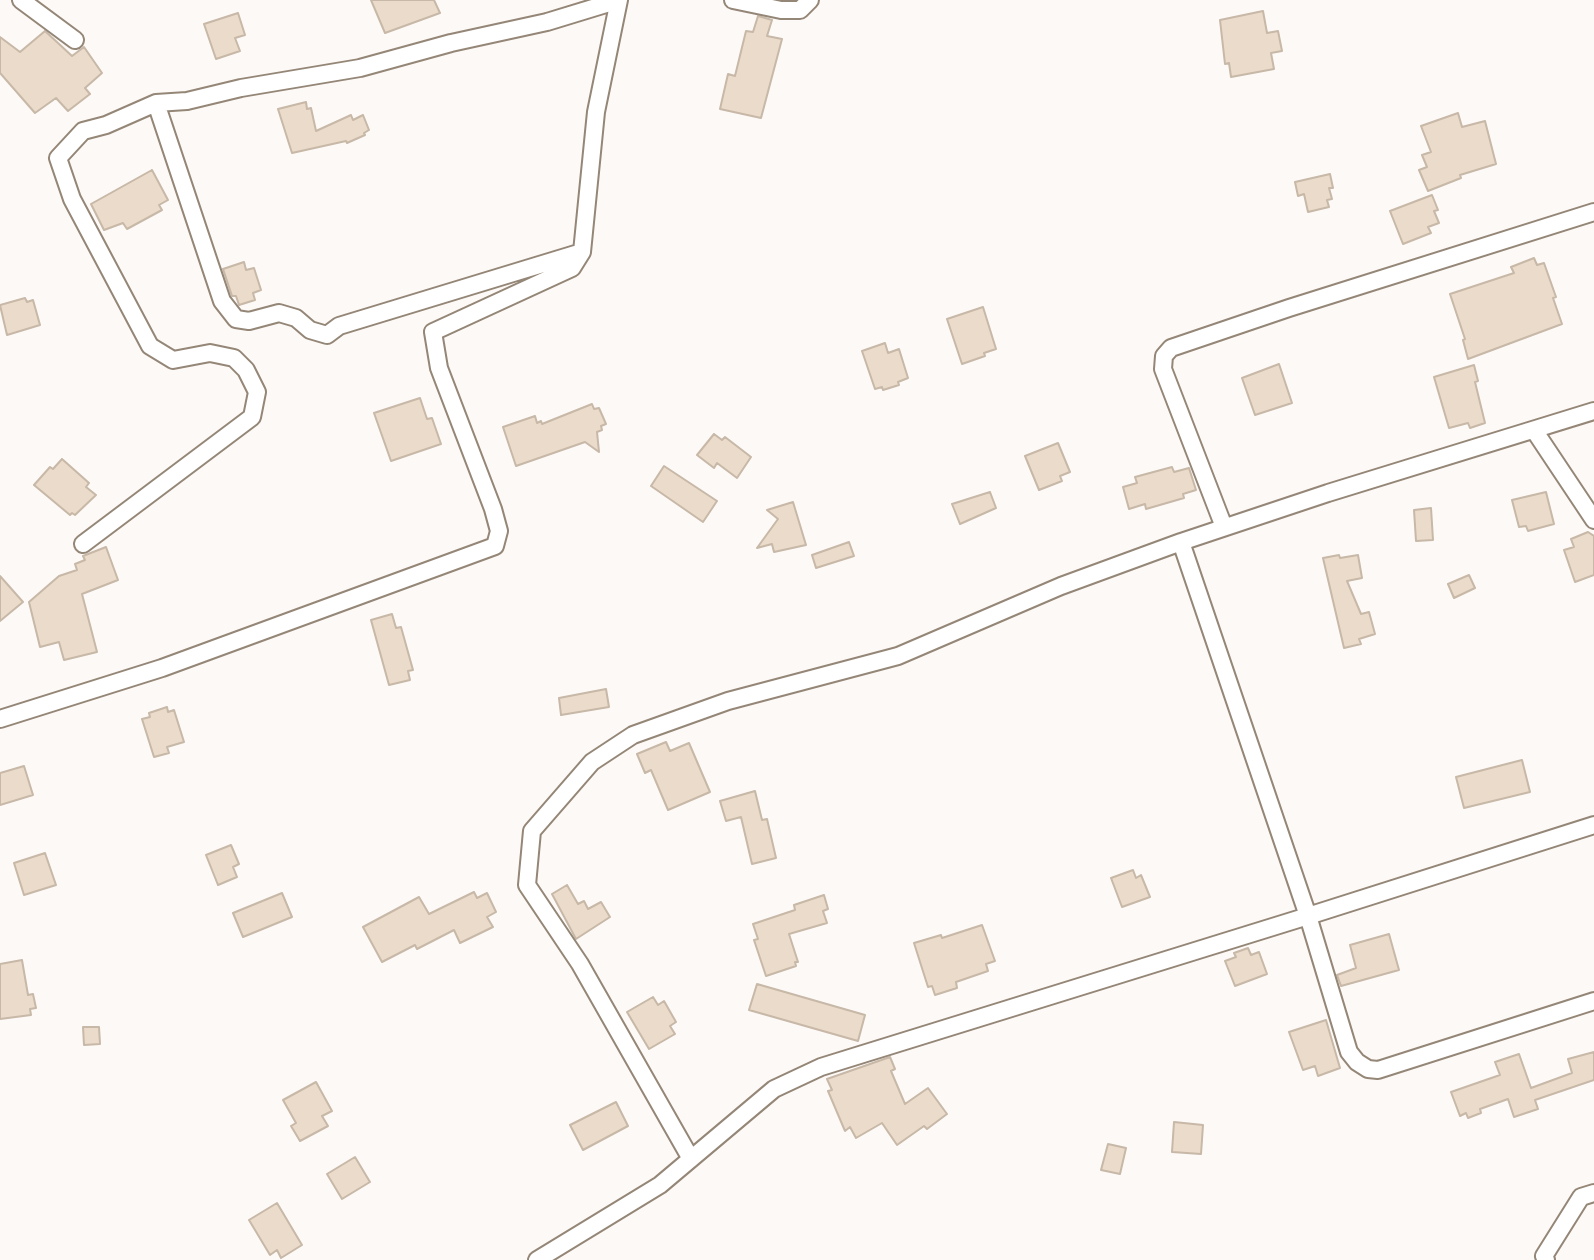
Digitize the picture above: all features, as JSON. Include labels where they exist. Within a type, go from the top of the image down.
[{"type":"street","points":[[21,0],[75,40]]},
{"type":"street","points":[[0,719],[162,668],[495,546],[499,531],[493,509],[439,368],[433,332],[572,268],[582,252],[596,112],[619,0],[547,22],[451,43],[360,68],[241,88],[187,101],[156,103],[106,125],[83,131],[58,158],[72,199],[150,346],[173,360],[210,353],[234,358],[246,370],[257,392],[252,417],[83,544]]},
{"type":"street","points":[[733,0],[791,10],[800,10],[810,0]]},
{"type":"street","points":[[156,103],[222,301],[236,319],[249,321],[279,313],[296,318],[310,330],[327,335],[339,326],[582,252]]},
{"type":"street","points":[[1224,527],[1163,369],[1164,356],[1171,348],[1594,212]]},
{"type":"street","points":[[691,1159],[580,964],[527,885],[532,831],[592,762],[633,735],[728,701],[898,656],[1061,586],[1181,542],[1594,411]]},
{"type":"street","points":[[1534,430],[1594,520]]},
{"type":"street","points":[[1181,542],[1308,916],[1349,1052],[1357,1062],[1368,1069],[1378,1070],[1594,1001]]},
{"type":"street","points":[[537,1260],[660,1185],[774,1089],[821,1067],[1594,825]]},
{"type":"street","points":[[1546,1260],[1544,1256],[1581,1197],[1594,1193]]},
{"type":"building","points":[[371,0],[434,0],[440,13],[385,33]]},
{"type":"building","points":[[1263,11],[1267,33],[1278,31],[1282,51],[1271,53],[1274,69],[1231,77],[1229,63],[1225,64],[1220,20]]},
{"type":"building","points":[[238,13],[245,35],[235,38],[240,51],[216,59],[204,24]]},
{"type":"building","points":[[758,16],[772,20],[767,36],[782,39],[761,118],[720,109],[728,74],[735,76],[746,31],[753,32]]},
{"type":"building","points":[[45,31],[72,56],[84,47],[102,73],[85,88],[90,94],[68,111],[56,98],[35,113],[0,73],[0,37],[20,52]]},
{"type":"building","points":[[306,102],[307,109],[311,108],[316,131],[351,115],[353,120],[363,115],[369,130],[347,143],[292,153],[278,109]]},
{"type":"building","points":[[1458,113],[1462,127],[1485,121],[1496,164],[1460,175],[1461,178],[1428,191],[1419,170],[1427,167],[1422,155],[1431,152],[1421,126]]},
{"type":"building","points":[[152,170],[168,200],[159,205],[162,210],[127,229],[123,223],[104,230],[91,204]]},
{"type":"building","points":[[1330,174],[1333,188],[1329,188],[1332,199],[1327,200],[1329,207],[1308,212],[1304,194],[1298,196],[1295,182]]},
{"type":"building","points":[[1432,195],[1439,223],[1428,227],[1431,233],[1403,244],[1390,211]]},
{"type":"building","points":[[1534,258],[1537,265],[1544,263],[1562,324],[1468,359],[1465,339],[1450,294],[1514,273],[1511,267]]},
{"type":"building","points":[[244,262],[246,270],[254,268],[261,290],[253,293],[255,300],[239,305],[236,296],[232,296],[223,269]]},
{"type":"building","points":[[25,298],[27,302],[33,300],[40,325],[7,335],[0,305]]},
{"type":"building","points":[[983,307],[996,349],[962,364],[947,319]]},
{"type":"building","points":[[885,343],[888,353],[899,349],[908,378],[898,382],[899,385],[875,389],[862,351]]},
{"type":"building","points":[[1279,364],[1292,403],[1255,415],[1242,378]]},
{"type":"building","points":[[1474,365],[1485,423],[1470,428],[1468,423],[1449,428],[1434,377]]},
{"type":"building","points":[[420,398],[427,419],[432,418],[441,444],[391,461],[374,413]]},
{"type":"building","points":[[592,404],[594,409],[599,408],[606,424],[597,432],[599,452],[585,442],[516,466],[503,427],[535,416],[537,423],[541,421],[542,424]]},
{"type":"building","points":[[714,434],[722,440],[725,437],[751,457],[737,478],[717,463],[714,468],[697,455]]},
{"type":"building","points":[[1058,443],[1070,472],[1060,476],[1062,481],[1039,490],[1025,456]]},
{"type":"building","points":[[62,459],[89,483],[86,487],[96,495],[75,515],[70,515],[34,485]]},
{"type":"building","points":[[664,466],[717,501],[703,522],[651,486]]},
{"type":"building","points":[[1172,467],[1174,472],[1189,468],[1196,490],[1183,494],[1184,498],[1146,509],[1145,504],[1129,509],[1123,487],[1137,483],[1135,477]]},
{"type":"building","points":[[990,492],[996,508],[960,524],[952,504]]},
{"type":"building","points":[[1546,492],[1554,524],[1528,531],[1526,526],[1519,527],[1512,500]]},
{"type":"building","points":[[793,502],[806,545],[774,552],[772,544],[757,548],[778,519],[767,510]]},
{"type":"building","points":[[1431,508],[1433,540],[1416,541],[1414,510]]},
{"type":"building","points":[[1588,532],[1594,536],[1594,575],[1575,582],[1564,550],[1574,547],[1571,539]]},
{"type":"building","points":[[849,542],[854,556],[816,568],[812,555]]},
{"type":"building","points":[[106,547],[118,580],[82,594],[97,652],[64,660],[59,642],[40,647],[29,602],[59,576],[77,570],[75,564],[85,560],[83,556]]},
{"type":"building","points":[[1339,555],[1340,558],[1358,555],[1362,578],[1347,581],[1361,614],[1369,612],[1375,634],[1359,639],[1361,644],[1344,648],[1323,558]]},
{"type":"building","points":[[1469,575],[1475,588],[1454,598],[1448,584]]},
{"type":"building","points":[[0,576],[23,602],[0,621]]},
{"type":"building","points":[[392,614],[396,628],[401,627],[413,670],[408,671],[410,680],[389,685],[371,620]]},
{"type":"building","points":[[606,689],[609,707],[561,715],[559,698]]},
{"type":"building","points":[[167,707],[168,712],[174,710],[184,742],[167,747],[169,753],[154,757],[142,719]]},
{"type":"building","points":[[666,742],[670,751],[689,743],[710,792],[668,810],[651,770],[645,773],[637,754]]},
{"type":"building","points":[[1522,760],[1530,792],[1464,808],[1456,777]]},
{"type":"building","points":[[24,766],[33,795],[0,805],[0,773]]},
{"type":"building","points":[[755,791],[762,820],[767,819],[776,858],[752,864],[741,817],[726,821],[720,801]]},
{"type":"building","points":[[231,845],[239,864],[233,867],[237,877],[218,885],[206,855]]},
{"type":"building","points":[[45,853],[56,885],[24,895],[14,863]]},
{"type":"building","points":[[1133,870],[1136,878],[1141,875],[1150,897],[1122,907],[1111,878]]},
{"type":"building","points":[[567,885],[578,904],[584,901],[588,909],[601,902],[610,917],[576,939],[552,894]]},
{"type":"building","points":[[474,892],[477,898],[487,893],[496,912],[487,917],[493,927],[460,943],[454,930],[382,962],[363,927],[419,897],[429,914]]},
{"type":"building","points":[[282,893],[292,917],[243,937],[233,913]]},
{"type":"building","points":[[824,895],[828,909],[823,911],[827,923],[789,934],[798,962],[795,962],[796,966],[766,976],[754,940],[758,939],[753,924],[795,910],[794,905]]},
{"type":"building","points":[[982,925],[995,961],[986,964],[988,971],[956,982],[957,988],[935,995],[932,986],[928,987],[914,943]]},
{"type":"building","points":[[1389,934],[1399,970],[1341,986],[1337,975],[1356,968],[1350,945]]},
{"type":"building","points":[[1248,948],[1251,955],[1259,952],[1267,974],[1235,986],[1225,961],[1236,957],[1234,953]]},
{"type":"building","points":[[22,960],[28,995],[33,994],[36,1008],[30,1009],[31,1015],[0,1019],[0,964]]},
{"type":"building","points":[[757,984],[865,1015],[858,1041],[749,1010]]},
{"type":"building","points":[[653,997],[658,1005],[664,1001],[676,1022],[670,1026],[675,1034],[649,1049],[627,1012]]},
{"type":"building","points":[[1326,1020],[1340,1068],[1318,1076],[1315,1066],[1303,1070],[1289,1032]]},
{"type":"building","points":[[83,1027],[99,1027],[100,1044],[84,1045]]},
{"type":"building","points":[[1594,1052],[1594,1080],[1535,1100],[1538,1109],[1514,1117],[1508,1099],[1480,1109],[1481,1113],[1468,1118],[1466,1113],[1460,1116],[1451,1092],[1500,1075],[1495,1062],[1519,1054],[1531,1088],[1572,1073],[1568,1059]]},
{"type":"building","points":[[890,1057],[895,1069],[891,1071],[905,1104],[928,1088],[947,1114],[897,1145],[882,1123],[856,1138],[850,1127],[845,1131],[828,1091],[832,1090],[827,1079]]},
{"type":"building","points":[[316,1082],[332,1111],[322,1116],[328,1126],[300,1141],[291,1126],[296,1123],[283,1100]]},
{"type":"building","points":[[616,1102],[628,1126],[583,1150],[570,1125]]},
{"type":"building","points":[[1174,1122],[1203,1125],[1201,1154],[1172,1152]]},
{"type":"building","points":[[1108,1144],[1126,1148],[1120,1174],[1101,1170]]},
{"type":"building","points":[[355,1157],[370,1182],[342,1199],[327,1174]]},
{"type":"building","points":[[277,1203],[302,1245],[281,1258],[277,1250],[270,1255],[249,1220]]}]
